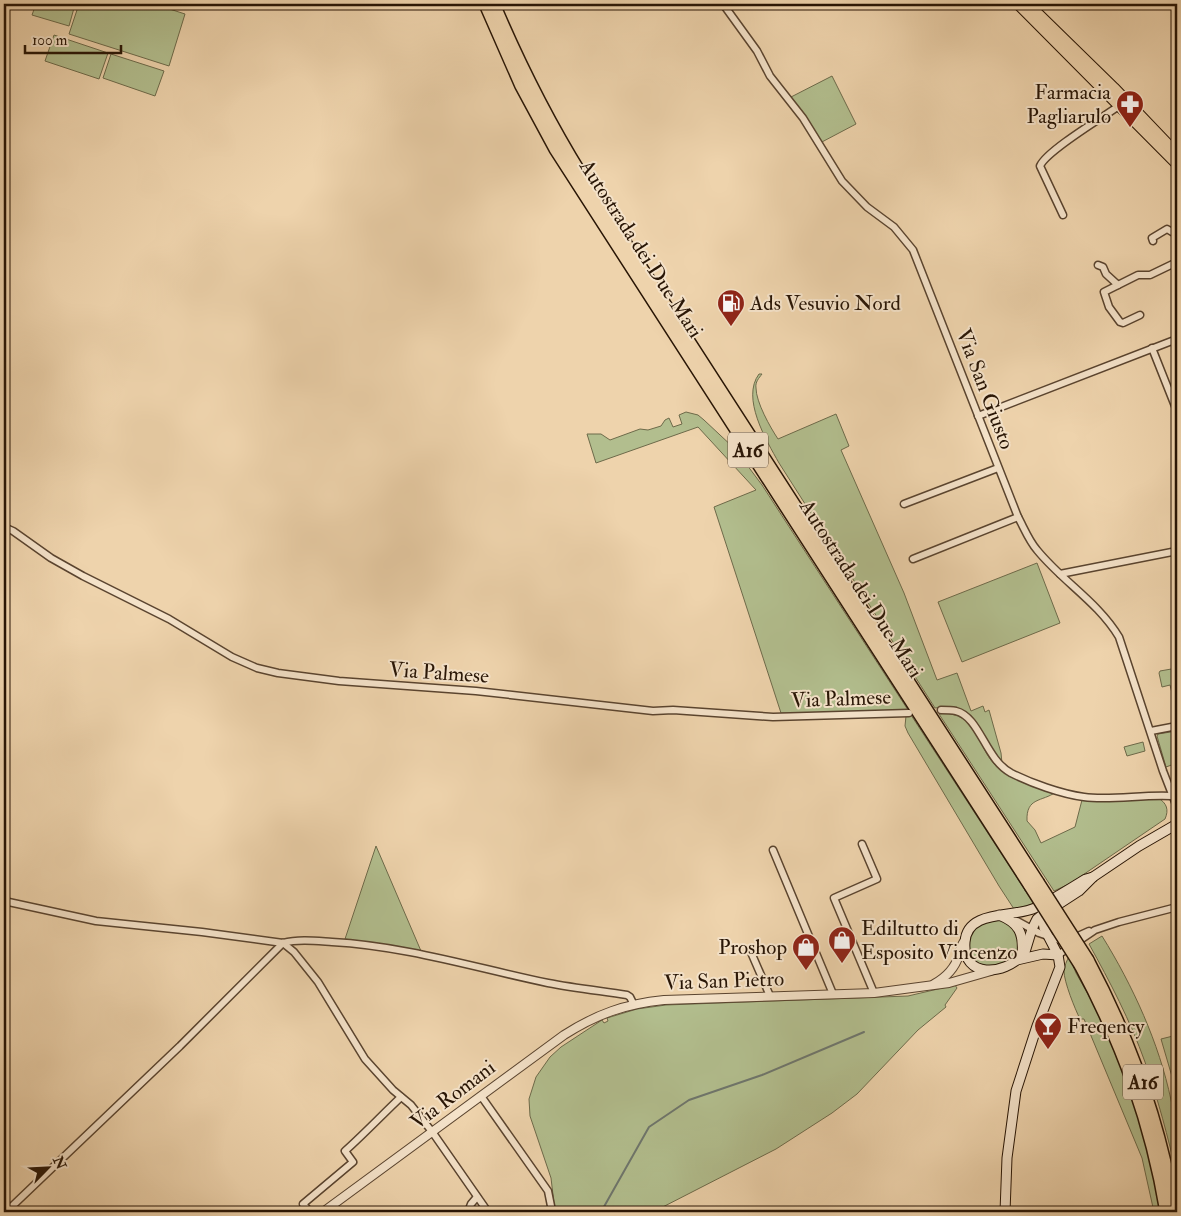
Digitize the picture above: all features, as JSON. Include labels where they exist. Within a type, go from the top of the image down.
[{"type":"highway","name":"Autostrada dei Due Mari","points":[[485,4],[521,86],[568,171],[1034,884],[1088,960],[1130,1047],[1154,1115],[1175,1212]]},
{"type":"highway","name":"Autostrada dei Due Mari","points":[[494,4],[545,114],[576,167],[1034,884],[1080,965],[1122,1050],[1145,1118],[1158,1168],[1166,1212]]},
{"type":"main road","points":[[1018,4],[1177,164]]},
{"type":"main road","points":[[1028,4],[1114,88],[1177,154]]},
{"type":"main road","points":[[1020,958],[1026,950],[1037,919],[1079,891],[1093,877],[1139,846],[1177,824]]},
{"type":"main road","points":[[1058,956],[1043,954],[1020,958],[991,971],[982,970],[970,964],[966,956],[965,940],[969,930],[982,919],[999,915],[1018,914],[1035,908],[1086,879],[1093,877]]},
{"type":"main road","points":[[999,915],[1012,920],[1020,931],[1022,938],[1020,958]]},
{"type":"main road","points":[[1005,1212],[1007,1158],[1016,1091],[1037,1026],[1060,966],[1058,956],[1042,922],[1042,915]]},
{"type":"street","name":"Via San Giusto","points":[[723,4],[757,51],[770,76],[803,118],[842,181],[868,208],[894,227],[914,250],[1018,517],[1036,549],[1097,608],[1111,623],[1119,637],[1177,807]]},
{"type":"street","points":[[1063,215],[1040,166],[1041,163],[1051,153],[1119,106]]},
{"type":"street","points":[[1153,241],[1154,235],[1167,229],[1177,235]]},
{"type":"street","points":[[1140,314],[1122,323],[1109,307],[1104,292],[1138,275],[1153,274],[1177,262]]},
{"type":"street","points":[[1098,265],[1103,267],[1105,273],[1118,285]]},
{"type":"street","points":[[978,416],[1177,339]]},
{"type":"street","points":[[1152,348],[1177,411]]},
{"type":"street","points":[[904,504],[998,468]]},
{"type":"street","points":[[913,559],[1018,517]]},
{"type":"street","name":"Via Palmese","points":[[4,526],[51,558],[169,619],[232,657],[257,668],[278,673],[339,681],[476,691],[653,711],[673,710],[773,717],[909,713]]},
{"type":"street","points":[[1060,574],[1177,551]]},
{"type":"street","points":[[941,710],[957,711],[969,718],[994,759],[1006,770],[1028,780],[1084,798],[1172,796]]},
{"type":"street","points":[[1151,731],[1177,726]]},
{"type":"street","points":[[862,844],[877,879],[834,898],[874,993]]},
{"type":"street","points":[[774,850],[833,994]]},
{"type":"street","points":[[4,901],[96,921],[283,943],[290,941],[317,941],[382,946],[548,983],[627,995],[634,1005]]},
{"type":"street","points":[[1012,920],[1066,941],[1090,930],[1177,908]]},
{"type":"street","points":[[1058,956],[1095,930]]},
{"type":"street","points":[[932,984],[945,977],[956,963],[961,944],[965,940]]},
{"type":"street","points":[[283,943],[294,952],[318,982],[365,1058],[393,1090],[411,1105],[433,1133],[488,1212]]},
{"type":"street","points":[[6,1212],[180,1046],[283,943]]},
{"type":"street","points":[[750,950],[770,996]]},
{"type":"street","name":"Via San Pietro","points":[[608,1012],[646,1002],[683,999],[874,993],[949,983],[991,971]]},
{"type":"street","name":"Via Romani","points":[[324,1212],[564,1035],[588,1020],[608,1012]]},
{"type":"street","points":[[481,1096],[548,1191],[552,1211],[550,1212]]},
{"type":"street","points":[[310,1212],[303,1204],[354,1162],[344,1151],[369,1130],[378,1118],[401,1097]]},
{"type":"street","points":[[468,1212],[471,1204],[478,1197]]},
{"type":"green space","points":[[36,4],[60,4],[74,8],[69,26],[32,15]]},
{"type":"green space","points":[[79,4],[154,4],[185,14],[169,66],[69,34]]},
{"type":"green space","points":[[54,35],[108,53],[99,79],[45,61]]},
{"type":"green space","points":[[111,54],[164,71],[155,96],[103,78]]},
{"type":"green space","points":[[832,76],[856,124],[820,143],[791,97]]},
{"type":"green space","points":[[759,374],[762,374],[756,384],[758,400],[778,439],[836,414],[849,446],[841,450],[904,593],[937,680],[957,673],[971,711],[983,706],[985,712],[989,710],[1002,763],[970,715],[962,710],[953,708],[935,708],[779,463],[762,431],[754,407],[754,384]]},
{"type":"green space","points":[[686,412],[698,415],[735,449],[762,485],[908,710],[833,714],[781,713],[714,507],[756,490],[698,427],[596,463],[587,434],[601,434],[610,440],[640,429],[648,430],[661,426],[669,418],[673,427],[682,424],[679,415]]},
{"type":"green space","points":[[1037,563],[1060,623],[962,662],[938,602]]},
{"type":"green space","points":[[1177,668],[1177,713],[1170,685],[1162,687],[1159,673],[1160,671]]},
{"type":"green space","points":[[946,713],[958,716],[973,728],[986,753],[999,769],[1019,780],[1056,792],[1036,801],[1027,813],[1027,821],[1035,830],[1041,843],[1075,827],[1082,800],[1158,798],[1166,807],[1165,819],[1071,883],[1054,891],[939,714]]},
{"type":"green space","points":[[911,715],[1034,904],[1014,909],[999,886],[908,733],[905,726],[906,716]]},
{"type":"green space","points":[[1177,731],[1177,763],[1166,767],[1157,736],[1158,734]]},
{"type":"green space","points":[[1143,742],[1145,751],[1127,756],[1124,747]]},
{"type":"green space","points":[[376,846],[421,951],[345,939]]},
{"type":"green space","points":[[996,920],[1008,923],[1016,930],[1019,939],[1018,948],[1013,957],[1004,963],[991,966],[974,964],[967,944],[969,939],[977,927],[985,922]]},
{"type":"green space","points":[[1102,936],[1144,1015],[1160,1057],[1177,1126],[1177,1176],[1150,1076],[1139,1046],[1119,1001],[1089,944]]},
{"type":"green space","points":[[1069,956],[1076,973],[1102,1019],[1125,1074],[1149,1151],[1161,1212],[1154,1212],[1142,1158],[1084,1019],[1080,1019],[1070,995],[1064,971]]},
{"type":"green space","points":[[955,985],[957,988],[945,1005],[946,1007],[918,1030],[857,1094],[832,1113],[776,1149],[653,1212],[555,1212],[551,1178],[530,1116],[529,1099],[536,1077],[550,1057],[561,1047],[602,1020],[604,1023],[608,1021],[607,1018],[637,1009],[666,1005],[908,996]]},
{"type":"green space","points":[[1177,1035],[1177,1079],[1173,1080],[1161,1039]]},
{"type":"waterway","points":[[601,1212],[649,1127],[689,1100],[762,1075],[864,1032]]},
{"type":"place","name":"Farmacia Pagliarulo","points":[[1130,128]]},
{"type":"place","name":"Ads Vesuvio Nord","points":[[731,327]]},
{"type":"place","name":"Ediltutto di Esposito Vincenzo","points":[[842,964]]},
{"type":"place","name":"Proshop","points":[[806,971]]},
{"type":"place","name":"Freqency","points":[[1048,1050]]}]
